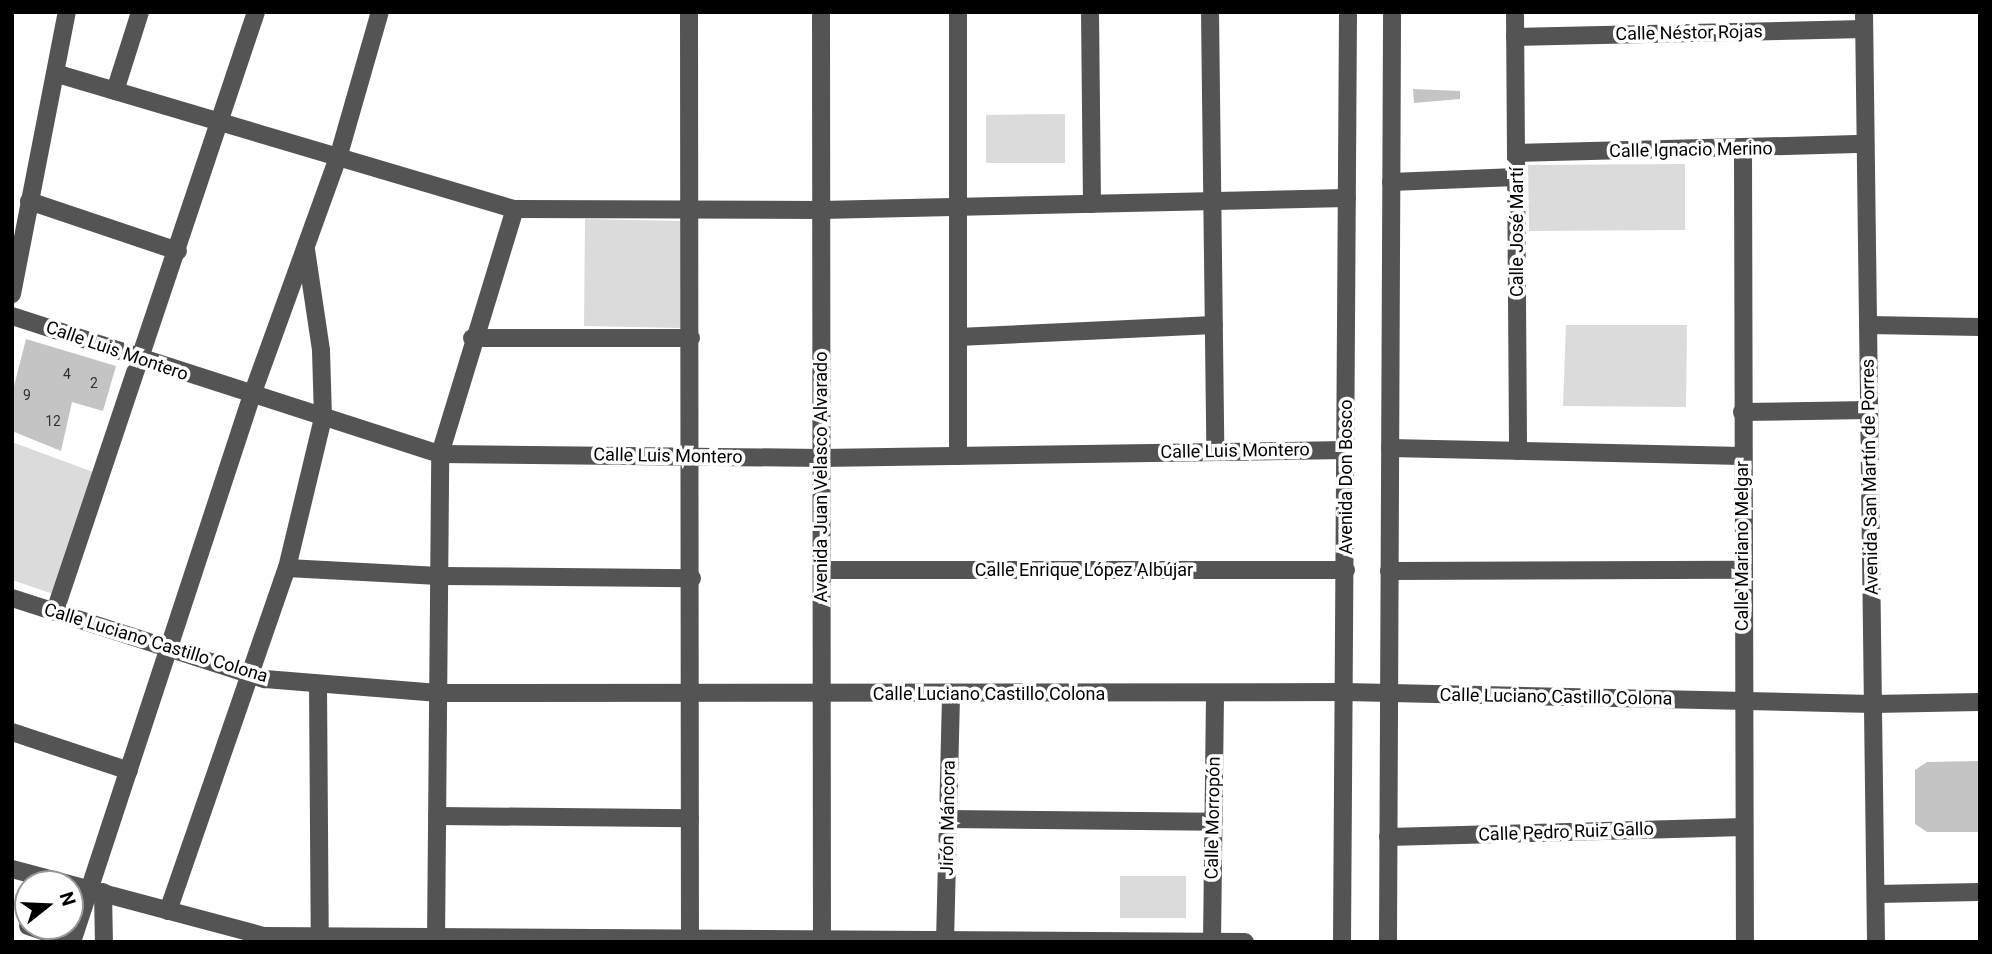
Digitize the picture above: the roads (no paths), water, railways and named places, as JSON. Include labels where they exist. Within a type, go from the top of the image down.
[{"type":"street","points":[[12,294],[29,201],[58,74],[67,12]]},
{"type":"street","points":[[115,91],[140,12]]},
{"type":"street","points":[[55,611],[256,12]]},
{"type":"street","points":[[72,941],[97,890],[129,771],[252,395],[338,158],[380,12]]},
{"type":"street","points":[[689,12],[693,209],[690,938]]},
{"type":"street","name":"Avenida Juan Velasco Alvarado","points":[[821,12],[822,940]]},
{"type":"street","points":[[958,12],[958,456]]},
{"type":"street","points":[[1090,12],[1092,204]]},
{"type":"street","points":[[1210,12],[1215,452]]},
{"type":"street","name":"Avenida Don Bosco","points":[[1342,942],[1348,12]]},
{"type":"street","points":[[1388,942],[1391,12]]},
{"type":"street","name":"Calle José Martí","points":[[1515,12],[1518,451]]},
{"type":"street","name":"Calle Néstor Rojas","points":[[1515,37],[1864,21]]},
{"type":"street","name":"Avenida San Martín de Porres","points":[[1864,21],[1877,942]]},
{"type":"street","points":[[58,74],[515,209],[821,210],[1347,198]]},
{"type":"street","name":"Calle Ignacio Merino","points":[[1516,153],[1743,150],[1866,144]]},
{"type":"street","name":"Calle Mariano Melgar","points":[[1743,150],[1741,570],[1745,942]]},
{"type":"street","points":[[1391,182],[1516,177]]},
{"type":"street","points":[[29,201],[178,251]]},
{"type":"street","points":[[436,939],[440,454],[472,338],[515,209]]},
{"type":"street","points":[[168,911],[253,675],[287,568],[323,418],[321,350],[306,247]]},
{"type":"street","name":"Calle Luis Montero","points":[[12,316],[139,360],[440,454],[821,458],[1346,450]]},
{"type":"street","points":[[958,337],[1214,324]]},
{"type":"street","points":[[1868,325],[1980,327]]},
{"type":"street","points":[[472,338],[691,338]]},
{"type":"street","points":[[1742,412],[1869,410]]},
{"type":"street","points":[[1390,448],[1742,456]]},
{"type":"street","points":[[287,568],[439,576],[692,578]]},
{"type":"street","name":"Calle Enrique López Albújar","points":[[821,570],[1346,570]]},
{"type":"street","points":[[1389,571],[1741,570]]},
{"type":"street","name":"Calle Luciano Castillo Colona","points":[[12,598],[253,675],[318,685],[438,693],[1345,692],[1873,705],[1980,702]]},
{"type":"street","points":[[318,685],[320,939]]},
{"type":"street","name":"Jirón Máncora","points":[[945,940],[951,694]]},
{"type":"street","name":"Calle Morropón","points":[[1212,941],[1215,694]]},
{"type":"street","points":[[12,732],[129,771]]},
{"type":"street","points":[[437,816],[691,818]]},
{"type":"street","points":[[948,819],[1213,822]]},
{"type":"street","name":"Calle Pedro Ruiz Gallo","points":[[1388,837],[1744,827]]},
{"type":"street","points":[[12,869],[264,936],[320,939],[690,938],[1245,942]]},
{"type":"street","points":[[97,890],[104,942]]},
{"type":"street","points":[[1876,894],[1980,892]]}]
